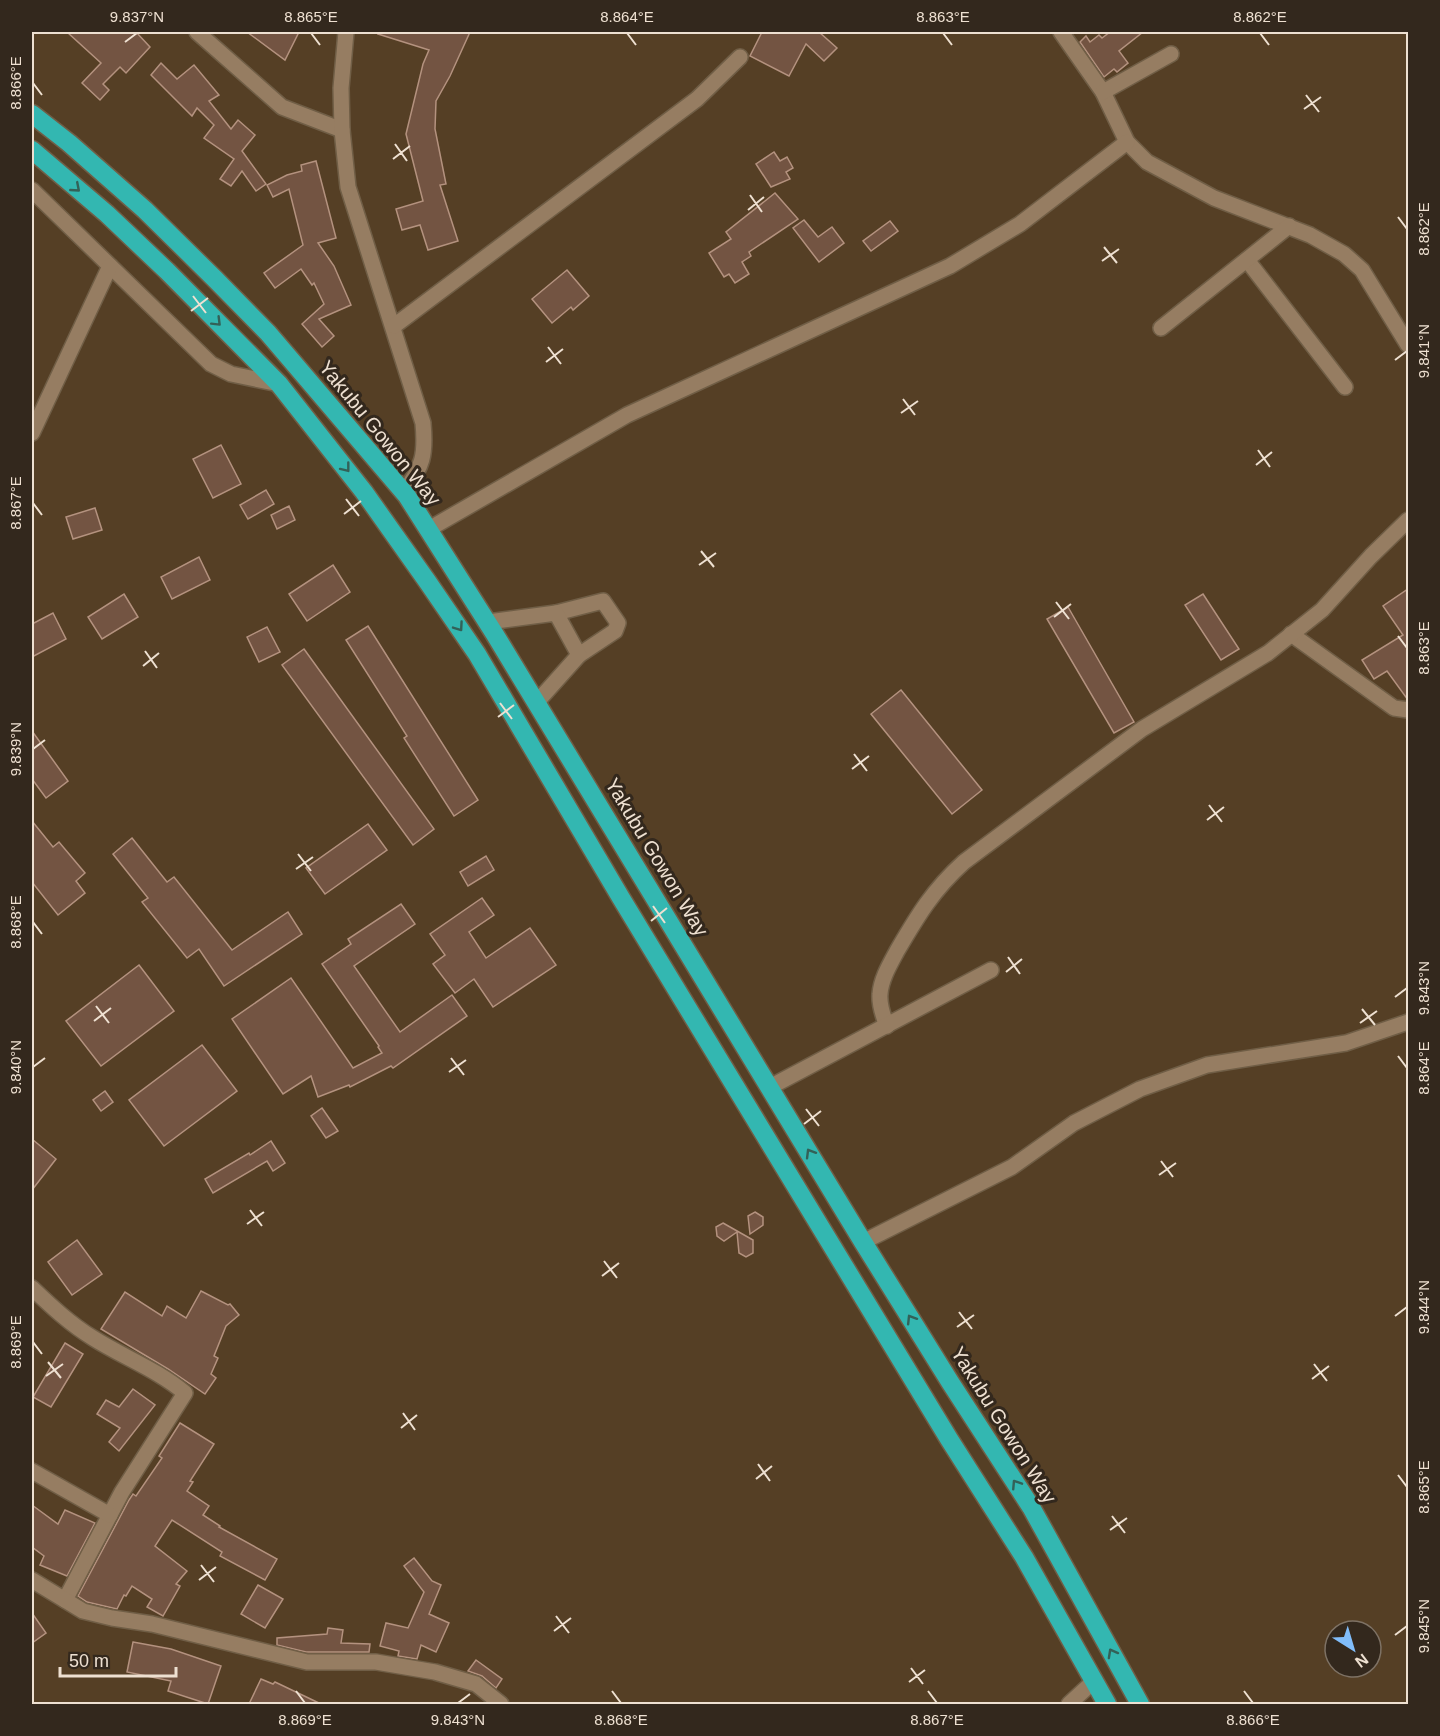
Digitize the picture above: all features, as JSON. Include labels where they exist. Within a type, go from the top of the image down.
[{"type":"highway","name":"Yakubu Gowon Way","points":[[32,114],[146,210],[215,279],[268,333],[404,492],[537,702],[863,1242],[1031,1507],[1140,1704]]},
{"type":"highway","points":[[32,150],[107,214],[279,384],[364,492],[477,654],[698,1025],[949,1439],[1024,1557],[1107,1704]]},
{"type":"highway","points":[[698,1025],[723,1009]]},
{"type":"street","points":[[197,32],[282,107],[342,130]]},
{"type":"street","points":[[1061,32],[1103,92],[1127,142],[1147,162],[1214,198],[1310,235],[1344,254],[1362,270],[1408,345]]},
{"type":"street","points":[[344,33],[341,88],[342,130],[348,187],[423,423],[426,447],[420,467],[404,492]]},
{"type":"street","points":[[1103,92],[1171,54]]},
{"type":"street","points":[[394,326],[698,99],[740,57]]},
{"type":"street","points":[[429,529],[627,415],[950,266],[1020,224],[1127,142]]},
{"type":"street","points":[[32,190],[212,364],[231,374],[279,384]]},
{"type":"street","points":[[1161,328],[1289,226]]},
{"type":"street","points":[[1247,260],[1345,387]]},
{"type":"street","points":[[32,433],[110,266]]},
{"type":"street","points":[[887,1026],[882,1012],[880,994],[887,970],[920,910],[942,882],[964,862],[1142,729],[1268,653],[1322,610],[1371,556],[1408,520]]},
{"type":"street","points":[[488,622],[556,614],[603,601],[618,623],[615,631],[579,655],[537,702]]},
{"type":"street","points":[[556,614],[579,655]]},
{"type":"street","points":[[1291,634],[1394,708],[1408,710]]},
{"type":"street","points":[[770,1087],[991,969]]},
{"type":"street","points":[[863,1242],[1012,1167],[1074,1123],[1140,1089],[1207,1065],[1346,1043],[1408,1022]]},
{"type":"street","points":[[32,1288],[60,1315],[92,1338],[172,1382],[185,1393],[122,1492],[65,1600]]},
{"type":"street","points":[[32,1471],[110,1515]]},
{"type":"street","points":[[32,1580],[83,1611],[152,1624],[307,1662],[376,1662],[435,1672],[476,1684],[501,1704]]},
{"type":"street","points":[[1069,1704],[1094,1681]]},
{"type":"building","points":[[67,32],[136,32],[150,47],[126,73],[120,67],[103,84],[109,90],[100,100],[82,83],[101,63]]},
{"type":"building","points":[[247,32],[299,32],[285,60]]},
{"type":"building","points":[[379,32],[470,32],[436,101],[435,129],[446,184],[440,185],[458,241],[428,250],[420,225],[402,230],[396,209],[423,201],[406,134],[423,64],[429,50],[378,34]]},
{"type":"building","points":[[762,32],[819,32],[837,48],[824,61],[806,44],[789,76],[750,56]]},
{"type":"building","points":[[1110,32],[1143,32],[1119,51],[1128,63],[1117,72],[1114,69],[1104,77],[1080,42],[1086,36],[1090,42],[1099,35],[1102,38]]},
{"type":"building","points":[[161,63],[177,79],[194,65],[219,95],[209,101],[231,129],[238,120],[255,135],[242,151],[266,184],[256,191],[242,171],[231,186],[220,179],[234,159],[204,138],[214,125],[197,108],[192,116],[151,75]]},
{"type":"building","points":[[774,152],[780,161],[787,157],[793,168],[786,172],[790,179],[771,187],[756,164]]},
{"type":"building","points":[[316,161],[336,238],[318,243],[334,266],[351,305],[319,319],[334,336],[322,347],[302,324],[324,304],[314,283],[312,285],[301,269],[275,288],[264,273],[303,245],[289,189],[273,197],[267,185],[287,175],[302,171],[301,165]]},
{"type":"building","points":[[775,193],[798,219],[749,252],[751,256],[742,262],[749,274],[735,283],[729,274],[724,277],[709,253],[731,239],[726,232]]},
{"type":"building","points":[[804,220],[818,237],[832,227],[844,243],[819,262],[793,228]]},
{"type":"building","points":[[890,221],[898,231],[871,251],[863,241]]},
{"type":"building","points":[[567,270],[589,296],[573,310],[571,307],[552,323],[532,299]]},
{"type":"building","points":[[221,445],[241,484],[213,498],[193,459]]},
{"type":"building","points":[[266,490],[274,504],[248,519],[240,505]]},
{"type":"building","points":[[289,506],[295,520],[277,529],[271,515]]},
{"type":"building","points":[[95,508],[102,530],[73,539],[66,517]]},
{"type":"building","points":[[199,557],[210,580],[172,599],[161,577]]},
{"type":"building","points":[[333,565],[350,592],[307,621],[289,594]]},
{"type":"building","points":[[1408,589],[1408,700],[1387,671],[1374,679],[1362,660],[1403,635],[1383,606]]},
{"type":"building","points":[[124,594],[138,617],[102,639],[88,617]]},
{"type":"building","points":[[1203,594],[1239,649],[1221,660],[1185,605]]},
{"type":"building","points":[[1068,607],[1134,722],[1114,733],[1047,619]]},
{"type":"building","points":[[53,613],[66,639],[32,657],[32,624]]},
{"type":"building","points":[[368,626],[478,800],[454,816],[404,738],[407,736],[346,640]]},
{"type":"building","points":[[267,627],[280,652],[259,662],[247,637]]},
{"type":"building","points":[[304,649],[434,829],[413,845],[282,665]]},
{"type":"building","points":[[901,690],[982,790],[952,814],[871,714]]},
{"type":"building","points":[[32,731],[68,781],[46,798],[32,779]]},
{"type":"building","points":[[32,821],[53,847],[59,842],[85,873],[76,881],[85,893],[58,915],[32,882]]},
{"type":"building","points":[[368,824],[387,850],[325,894],[306,868]]},
{"type":"building","points":[[132,838],[167,882],[174,877],[232,950],[288,912],[302,934],[224,986],[199,949],[187,958],[142,902],[148,898],[113,854]]},
{"type":"building","points":[[486,856],[494,870],[468,886],[460,872]]},
{"type":"building","points":[[482,898],[494,915],[469,932],[486,958],[530,928],[556,965],[493,1007],[474,979],[455,993],[433,964],[445,955],[430,934]]},
{"type":"building","points":[[401,904],[415,924],[354,966],[400,1032],[452,995],[467,1016],[393,1068],[391,1066],[350,1087],[349,1085],[318,1097],[311,1076],[283,1094],[232,1019],[291,978],[353,1068],[382,1053],[322,964],[351,944],[348,939]]},
{"type":"building","points":[[139,965],[174,1011],[101,1066],[66,1021]]},
{"type":"building","points":[[202,1045],[237,1091],[164,1146],[129,1100]]},
{"type":"building","points":[[105,1091],[113,1102],[101,1111],[93,1100]]},
{"type":"building","points":[[322,1108],[338,1131],[326,1138],[311,1116]]},
{"type":"building","points":[[32,1139],[56,1159],[32,1190]]},
{"type":"building","points":[[271,1141],[285,1163],[273,1171],[267,1161],[213,1193],[205,1179]]},
{"type":"building","points":[[755,1212],[763,1217],[763,1225],[750,1234],[748,1216]]},
{"type":"building","points":[[723,1223],[753,1240],[753,1253],[746,1257],[739,1253],[737,1232],[724,1241],[717,1236],[716,1227]]},
{"type":"building","points":[[77,1240],[102,1274],[72,1295],[48,1262]]},
{"type":"building","points":[[201,1291],[230,1304],[239,1315],[226,1326],[214,1356],[218,1358],[211,1374],[216,1378],[205,1394],[101,1329],[125,1292],[162,1316],[167,1306],[186,1318]]},
{"type":"building","points":[[65,1343],[83,1354],[51,1407],[33,1397]]},
{"type":"building","points":[[133,1389],[155,1405],[119,1451],[109,1442],[120,1428],[97,1414],[106,1400],[119,1407]]},
{"type":"building","points":[[180,1423],[214,1444],[190,1481],[193,1482],[187,1491],[209,1506],[203,1515],[219,1527],[277,1559],[265,1580],[220,1556],[222,1552],[172,1520],[155,1546],[187,1571],[176,1584],[180,1586],[163,1616],[147,1607],[152,1599],[132,1586],[117,1609],[87,1602],[78,1596],[129,1500],[133,1494],[136,1496],[162,1458],[159,1456]]},
{"type":"building","points":[[32,1505],[58,1524],[65,1510],[95,1523],[67,1576],[40,1565],[44,1556],[32,1547]]},
{"type":"building","points":[[414,1558],[432,1581],[441,1585],[429,1614],[449,1623],[436,1652],[421,1645],[417,1659],[398,1656],[399,1651],[380,1646],[386,1623],[408,1628],[424,1592],[404,1566]]},
{"type":"building","points":[[258,1585],[283,1599],[265,1628],[241,1614]]},
{"type":"building","points":[[32,1613],[46,1633],[32,1643]]},
{"type":"building","points":[[328,1628],[343,1630],[341,1643],[370,1644],[369,1652],[306,1652],[277,1645],[277,1638],[327,1634]]},
{"type":"building","points":[[133,1642],[171,1649],[221,1666],[208,1704],[168,1691],[171,1681],[127,1672]]},
{"type":"building","points":[[476,1660],[502,1679],[496,1688],[482,1676],[468,1671]]},
{"type":"building","points":[[261,1679],[273,1684],[275,1682],[321,1704],[249,1704]]}]
